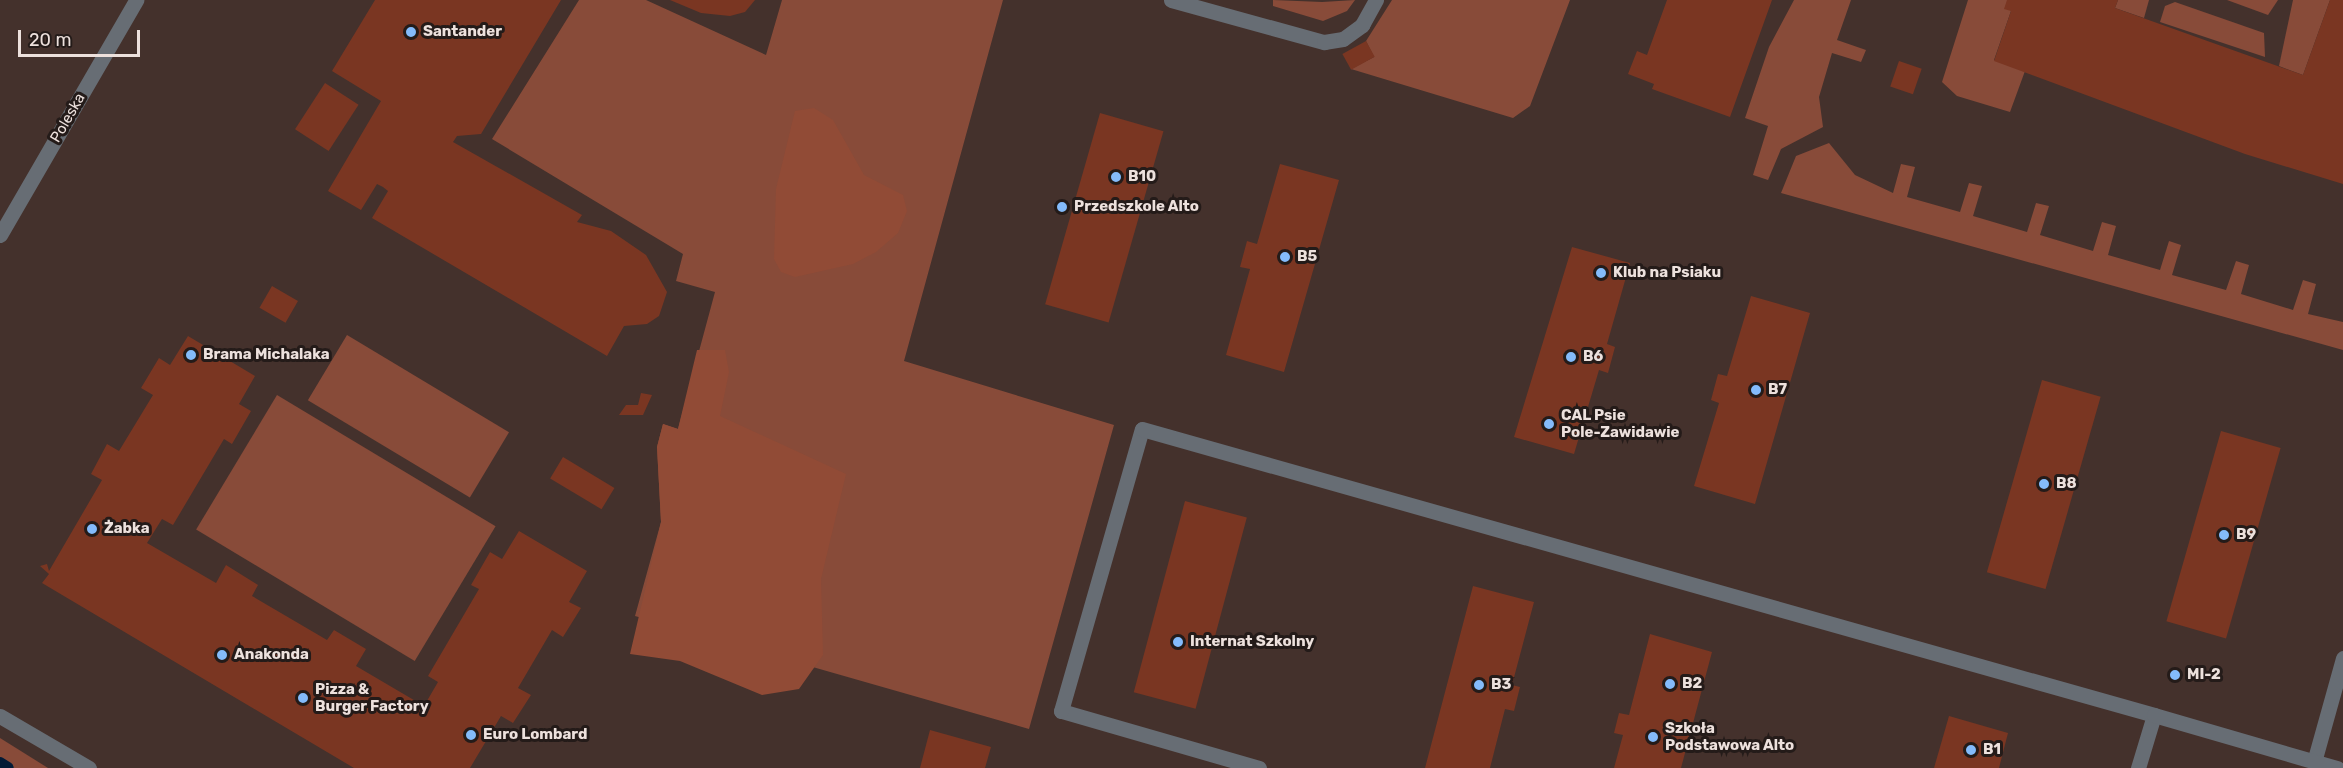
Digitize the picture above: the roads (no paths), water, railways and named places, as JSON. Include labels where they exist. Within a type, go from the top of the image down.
[{"type":"street","name":"Poleska","points":[[0,235],[136,0]]},
{"type":"street","points":[[1171,0],[1324,42],[1343,39],[1362,25],[1376,0]]},
{"type":"street","points":[[1259,768],[1061,711],[1142,429],[2337,768]]},
{"type":"street","points":[[2314,762],[2343,658]]},
{"type":"street","points":[[2138,768],[2154,715]]},
{"type":"street","points":[[0,716],[89,768]]},
{"type":"waterway","points":[[0,763],[8,768]]},
{"type":"place","name":"Santander","points":[[411,32]]},
{"type":"place","name":"B10","points":[[1116,177]]},
{"type":"place","name":"Przedszkole Alto","points":[[1062,207]]},
{"type":"place","name":"B5","points":[[1285,257]]},
{"type":"place","name":"Klub na Psiaku","points":[[1601,273]]},
{"type":"place","name":"Brama Michalaka","points":[[191,355]]},
{"type":"place","name":"B6","points":[[1571,357]]},
{"type":"place","name":"B7","points":[[1756,390]]},
{"type":"place","name":"CAL Psie Pole-Zawidawie","points":[[1549,424]]},
{"type":"place","name":"B8","points":[[2044,484]]},
{"type":"place","name":"Żabka","points":[[92,529]]},
{"type":"place","name":"B9","points":[[2224,535]]},
{"type":"place","name":"Internat Szkolny","points":[[1178,642]]},
{"type":"place","name":"Anakonda","points":[[222,655]]},
{"type":"place","name":"MI-2","points":[[2175,675]]},
{"type":"place","name":"B2","points":[[1670,684]]},
{"type":"place","name":"B3","points":[[1479,685]]},
{"type":"place","name":"Pizza & Burger Factory","points":[[303,698]]},
{"type":"place","name":"Euro Lombard","points":[[471,735]]},
{"type":"place","name":"Szkoła Podstawowa Alto","points":[[1653,737]]},
{"type":"place","name":"B1","points":[[1971,750]]}]
